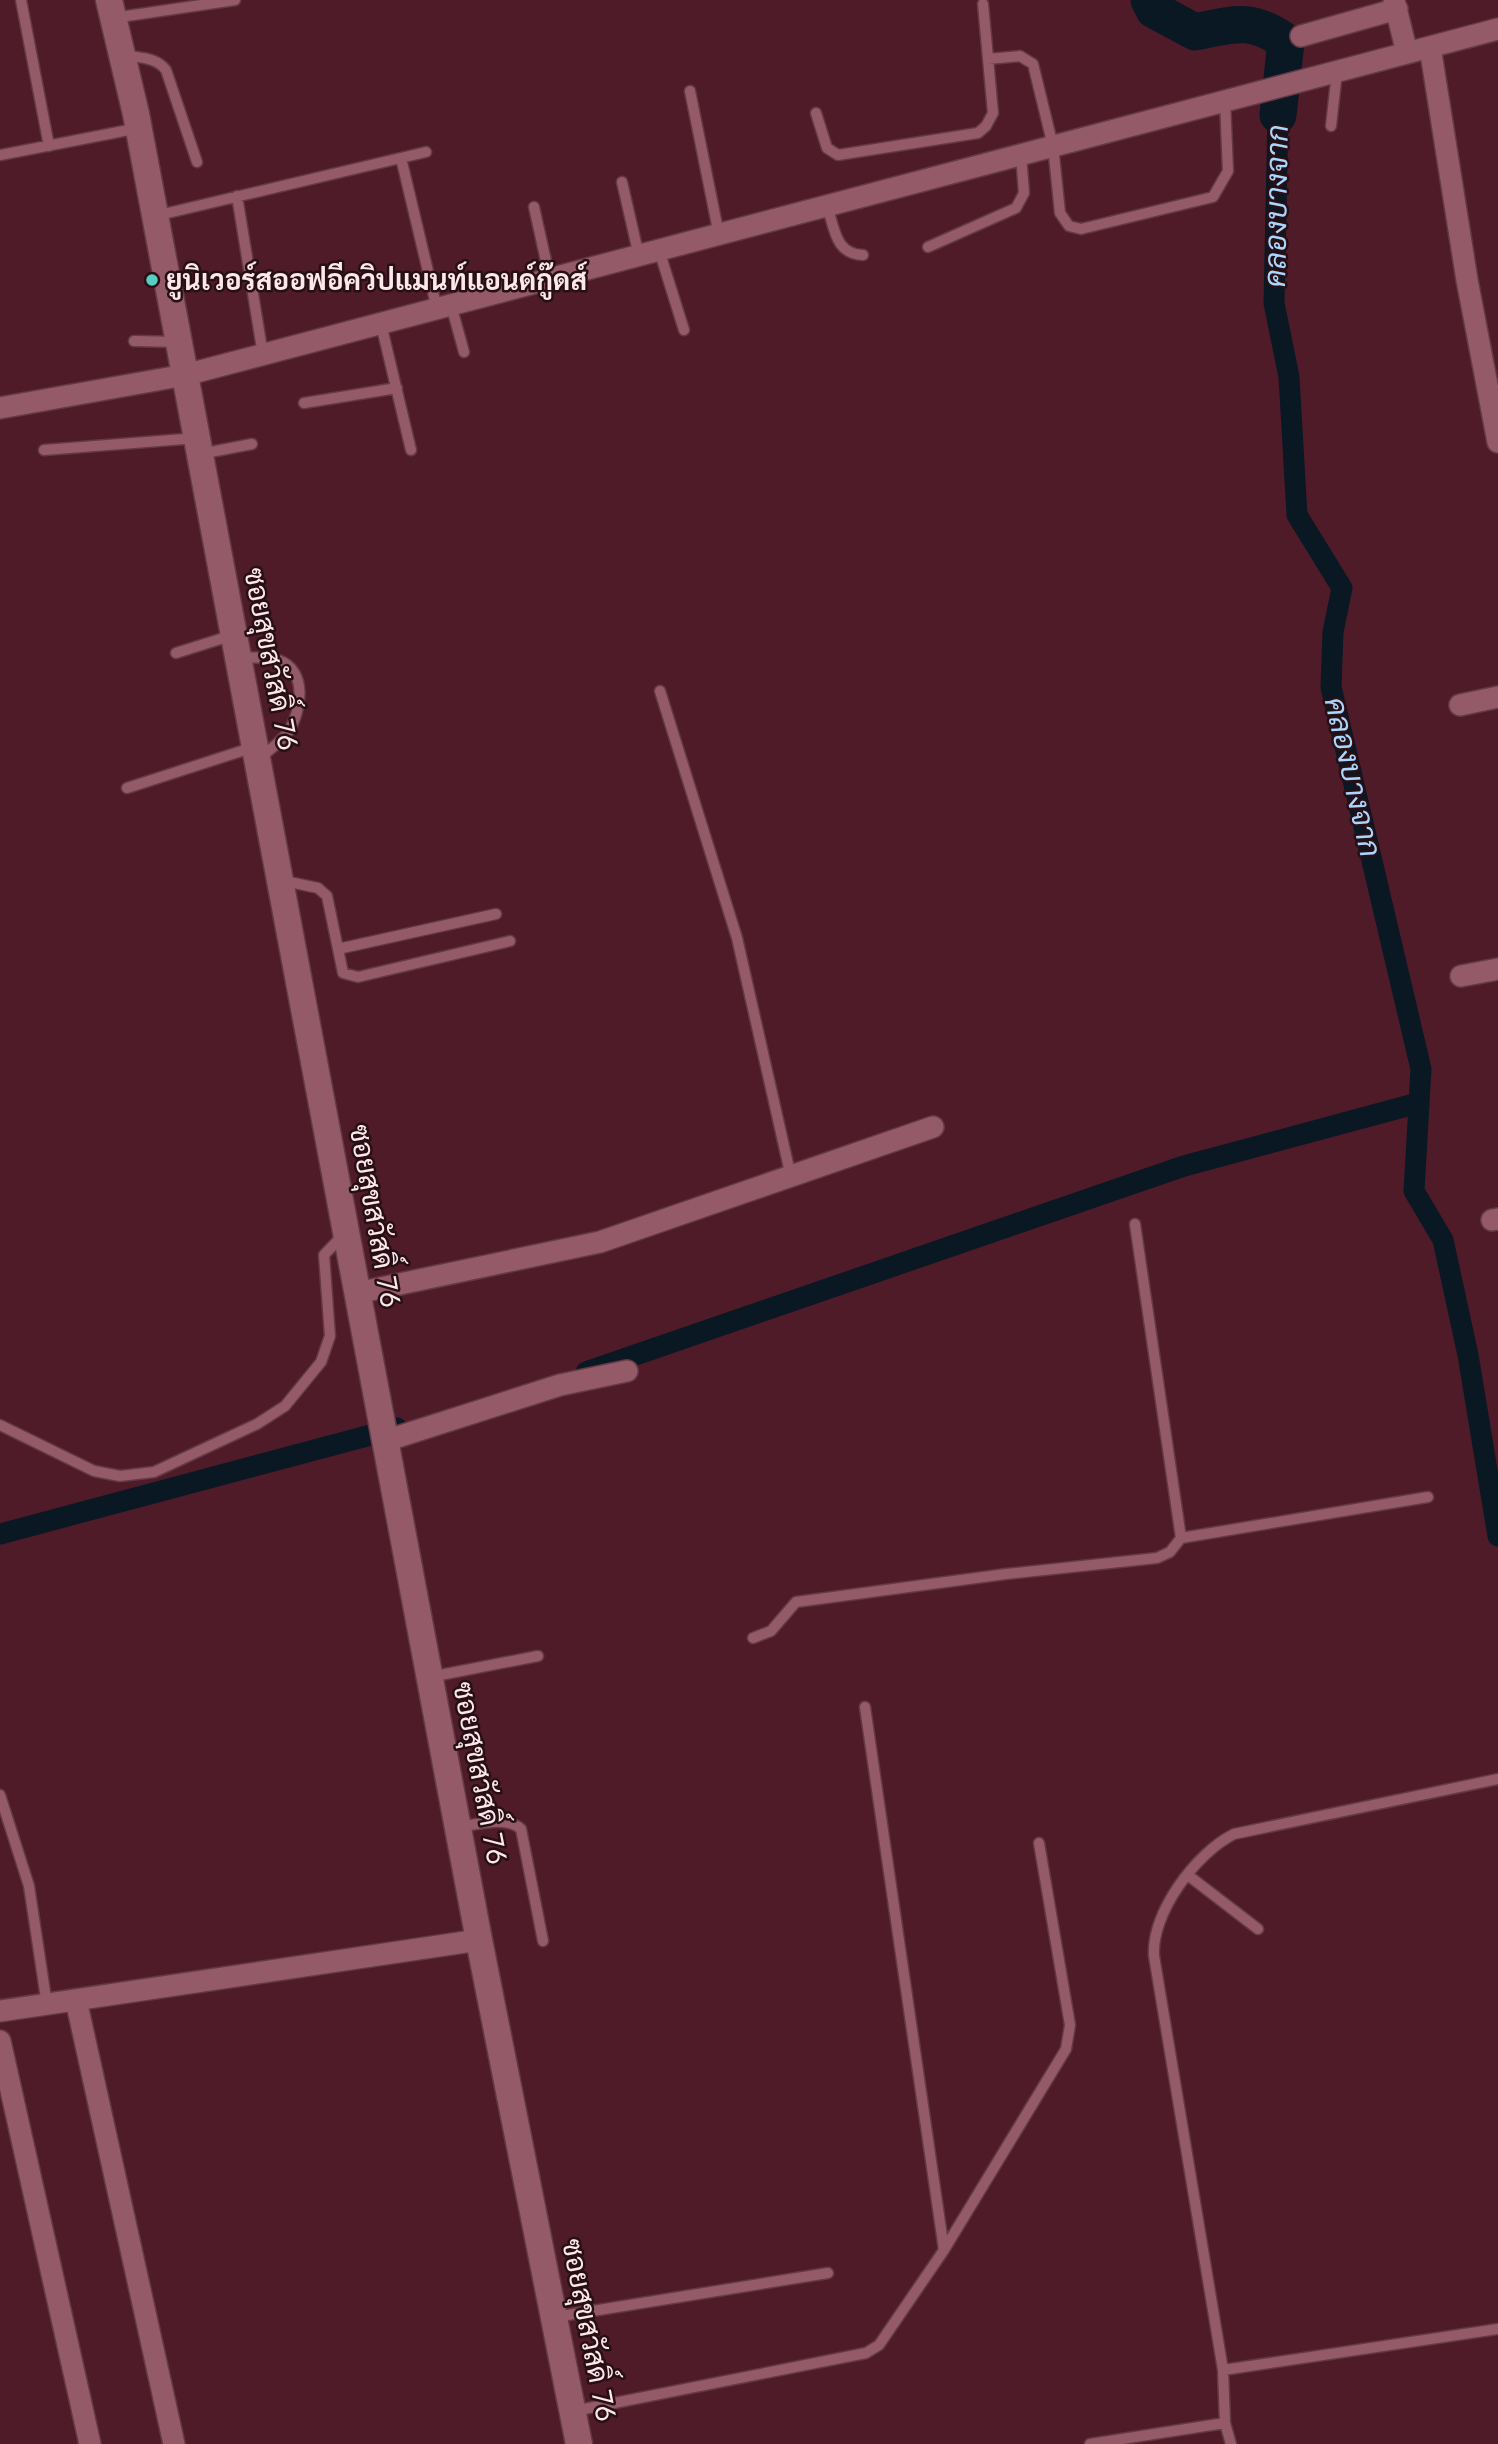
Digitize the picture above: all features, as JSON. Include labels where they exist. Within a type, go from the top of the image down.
[{"type":"street","points":[[1301,36],[1396,5],[1407,53]]},
{"type":"street","name":"ซอยสุขสวัสดิ์ 76","points":[[111,9],[155,216],[479,1940],[579,2444]]},
{"type":"street","points":[[0,408],[185,375],[1498,29]]},
{"type":"street","points":[[1430,47],[1467,280],[1498,442]]},
{"type":"street","points":[[1460,705],[1498,697]]},
{"type":"street","points":[[1461,975],[1498,970]]},
{"type":"street","points":[[357,1293],[600,1242],[933,1127]]},
{"type":"street","points":[[385,1439],[561,1385],[627,1371]]},
{"type":"street","points":[[0,2011],[479,1940]]},
{"type":"street","points":[[76,2000],[174,2444]]},
{"type":"street","points":[[0,2041],[90,2444]]},
{"type":"lane","points":[[20,0],[49,146]]},
{"type":"lane","points":[[111,9],[235,0]]},
{"type":"lane","points":[[816,113],[827,148],[838,155],[978,133],[986,126],[993,113],[983,4]]},
{"type":"lane","points":[[122,55],[150,59],[160,63],[166,70],[197,162]]},
{"type":"lane","points":[[988,59],[1020,56],[1033,64],[1054,146],[1060,213],[1069,226],[1080,229],[1213,197],[1228,171],[1225,102]]},
{"type":"lane","points":[[1331,126],[1337,72]]},
{"type":"lane","points":[[690,91],[719,234]]},
{"type":"lane","points":[[0,155],[138,128]]},
{"type":"lane","points":[[155,216],[426,152]]},
{"type":"lane","points":[[928,247],[1016,208],[1024,193],[1021,155]]},
{"type":"lane","points":[[401,158],[444,307],[464,352]]},
{"type":"lane","points":[[622,182],[649,253],[684,330]]},
{"type":"lane","points":[[237,196],[263,355]]},
{"type":"lane","points":[[827,206],[842,249],[850,255],[863,255]]},
{"type":"lane","points":[[534,207],[550,279]]},
{"type":"lane","points":[[381,324],[411,450]]},
{"type":"lane","points":[[134,341],[179,342]]},
{"type":"lane","points":[[304,403],[397,388]]},
{"type":"lane","points":[[44,450],[253,444]]},
{"type":"lane","points":[[127,788],[257,753],[287,734],[296,718],[300,690],[289,666],[237,646],[176,653]]},
{"type":"lane","points":[[660,691],[737,938],[791,1177]]},
{"type":"lane","points":[[280,880],[318,888],[327,896],[343,973],[358,977],[510,941]]},
{"type":"lane","points":[[338,949],[496,914]]},
{"type":"lane","points":[[1135,1224],[1181,1538]]},
{"type":"lane","points":[[0,1425],[94,1471],[120,1476],[154,1472],[257,1424],[285,1406],[321,1362],[330,1336],[324,1255],[346,1232]]},
{"type":"lane","points":[[753,1638],[771,1631],[796,1602],[1006,1574],[1157,1558],[1170,1552],[1181,1538],[1428,1497]]},
{"type":"lane","points":[[429,1677],[538,1656]]},
{"type":"lane","points":[[865,1707],[944,2250]]},
{"type":"lane","points":[[1231,2444],[1225,2423],[1223,2370],[1153,1947],[1159,1917],[1212,1848],[1234,1834],[1498,1779]]},
{"type":"lane","points":[[0,1795],[29,1886],[47,2005]]},
{"type":"lane","points":[[458,1827],[504,1821],[521,1829],[543,1941]]},
{"type":"lane","points":[[573,2411],[866,2353],[879,2345],[944,2250],[1066,2049],[1070,2025],[1039,1843]]},
{"type":"lane","points":[[1189,1876],[1258,1929]]},
{"type":"lane","points":[[555,2317],[828,2273]]},
{"type":"lane","points":[[1223,2370],[1498,2329]]},
{"type":"lane","points":[[1090,2444],[1225,2423]]},
{"type":"waterway","name":"คลองบางจาก","points":[[1149,0],[1154,10],[1195,32],[1232,25],[1252,26],[1274,34],[1286,42],[1278,115]]},
{"type":"waterway","name":"คลองบางจาก","points":[[1278,115],[1274,303],[1289,377],[1297,515],[1342,588],[1333,632],[1331,687],[1421,1069],[1414,1191],[1443,1240],[1468,1355],[1498,1536]]},
{"type":"waterway","points":[[586,1372],[1184,1166],[1418,1103]]},
{"type":"waterway","points":[[0,1534],[397,1428]]},
{"type":"place","name":"ยูนิเวอร์สออฟอีควิปแมนท์แอนด์กู๊ดส์","points":[[152,280]]}]
